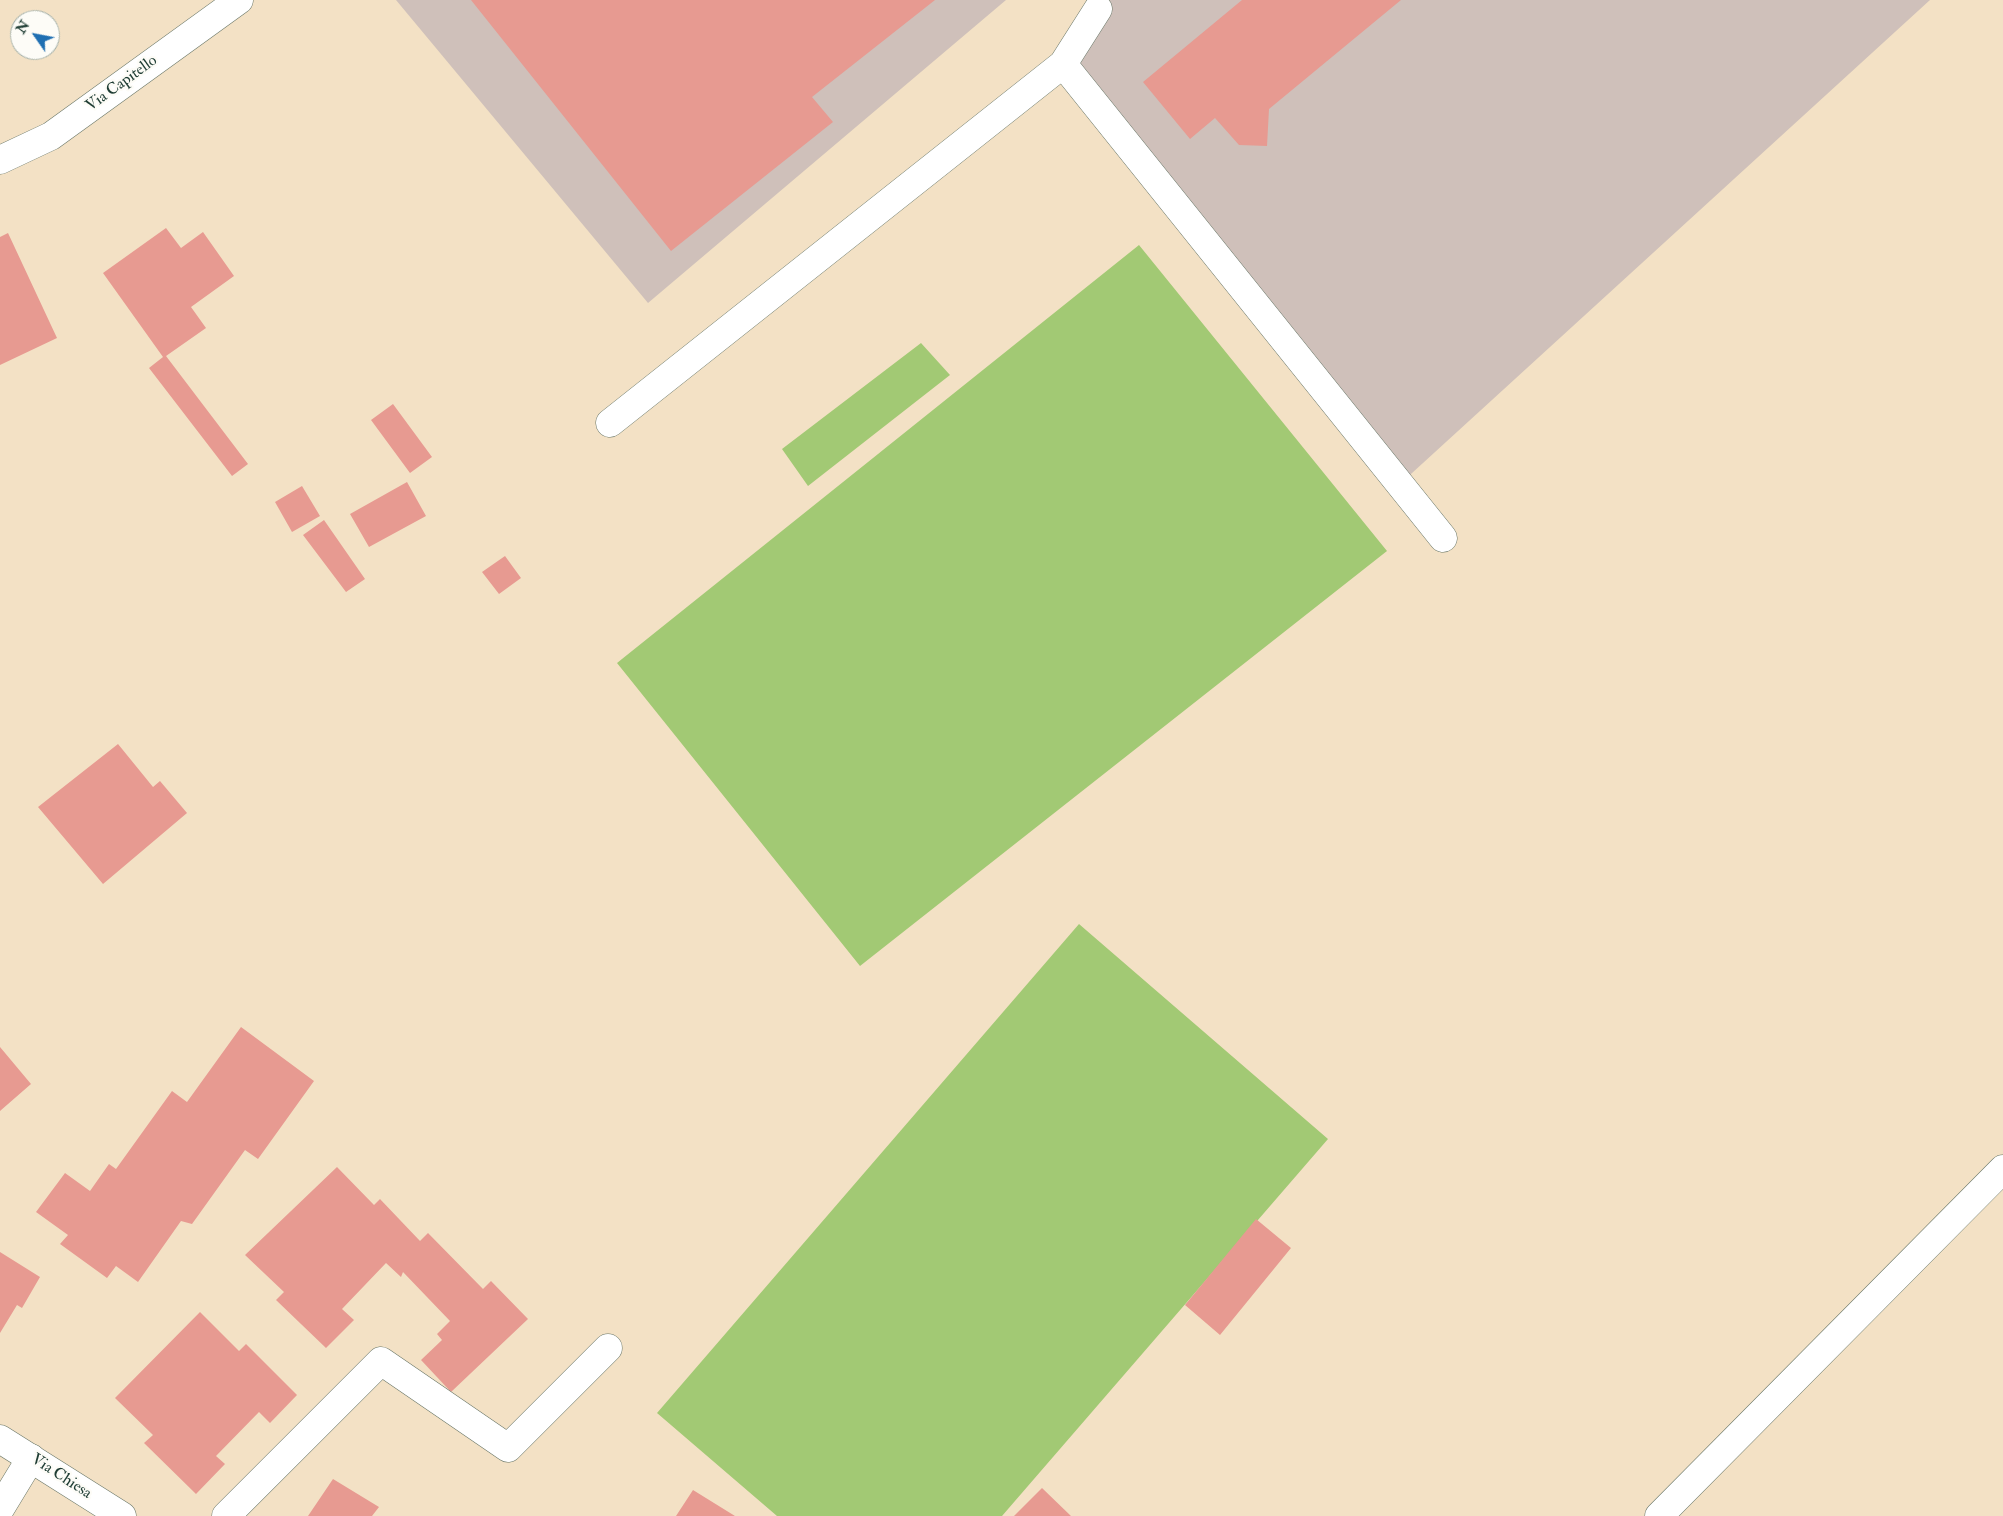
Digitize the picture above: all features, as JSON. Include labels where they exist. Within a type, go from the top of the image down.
[{"type":"street","name":"Via Capitello","points":[[0,160],[51,136],[240,0]]},
{"type":"street","points":[[610,424],[1063,64],[1099,3]]},
{"type":"street","points":[[1063,64],[1443,538]]},
{"type":"street","points":[[1659,1516],[2003,1169]]},
{"type":"street","points":[[226,1516],[381,1361],[508,1448],[608,1348]]},
{"type":"street","name":"Via Chiesa","points":[[0,1439],[122,1516]]},
{"type":"street","points":[[0,1508],[31,1458]]},
{"type":"shaded area","points":[[396,0],[1006,0],[648,303]]},
{"type":"shaded area","points":[[1090,0],[1930,0],[1400,484],[1063,64]]},
{"type":"green space","points":[[1139,245],[1387,551],[860,966],[617,663]]},
{"type":"green space","points":[[921,343],[950,375],[808,486],[782,449]]},
{"type":"green space","points":[[1079,924],[1328,1139],[1002,1516],[777,1516],[657,1413]]},
{"type":"building","points":[[471,0],[935,0],[812,97],[833,122],[671,251]]},
{"type":"building","points":[[1242,0],[1401,0],[1269,109],[1267,146],[1239,145],[1215,118],[1190,139],[1143,82]]},
{"type":"building","points":[[166,228],[181,248],[203,232],[234,276],[191,307],[206,328],[166,356],[248,464],[232,476],[149,368],[163,357],[103,273]]},
{"type":"building","points":[[8,233],[57,338],[0,365],[0,237]]},
{"type":"building","points":[[393,404],[432,457],[410,473],[371,420]]},
{"type":"building","points":[[407,482],[426,516],[369,547],[350,514]]},
{"type":"building","points":[[302,486],[320,516],[292,532],[275,502]]},
{"type":"building","points":[[324,520],[365,579],[346,592],[303,535]]},
{"type":"building","points":[[505,556],[521,578],[499,594],[482,572]]},
{"type":"building","points":[[118,744],[153,787],[160,781],[187,813],[103,884],[38,807]]},
{"type":"building","points":[[241,1027],[314,1081],[258,1159],[245,1150],[192,1224],[181,1221],[138,1282],[116,1266],[107,1278],[60,1244],[68,1235],[36,1212],[65,1173],[90,1191],[109,1164],[116,1169],[172,1091],[187,1102]]},
{"type":"building","points":[[0,1047],[31,1084],[0,1111]]},
{"type":"building","points":[[337,1167],[374,1205],[380,1199],[420,1241],[428,1233],[483,1289],[491,1281],[528,1319],[451,1392],[421,1360],[442,1340],[437,1334],[450,1321],[403,1272],[401,1277],[386,1263],[342,1309],[354,1320],[326,1348],[276,1300],[284,1292],[245,1255]]},
{"type":"building","points":[[1256,1219],[1291,1248],[1220,1335],[1185,1305]]},
{"type":"building","points":[[0,1252],[40,1277],[22,1308],[17,1305],[0,1333]]},
{"type":"building","points":[[200,1312],[239,1351],[246,1344],[297,1395],[270,1423],[259,1412],[216,1456],[225,1464],[196,1494],[144,1443],[153,1435],[115,1398]]},
{"type":"building","points":[[333,1479],[379,1507],[372,1516],[308,1516]]},
{"type":"building","points":[[1042,1488],[1071,1516],[1014,1516]]},
{"type":"building","points":[[693,1490],[735,1516],[676,1516]]}]
